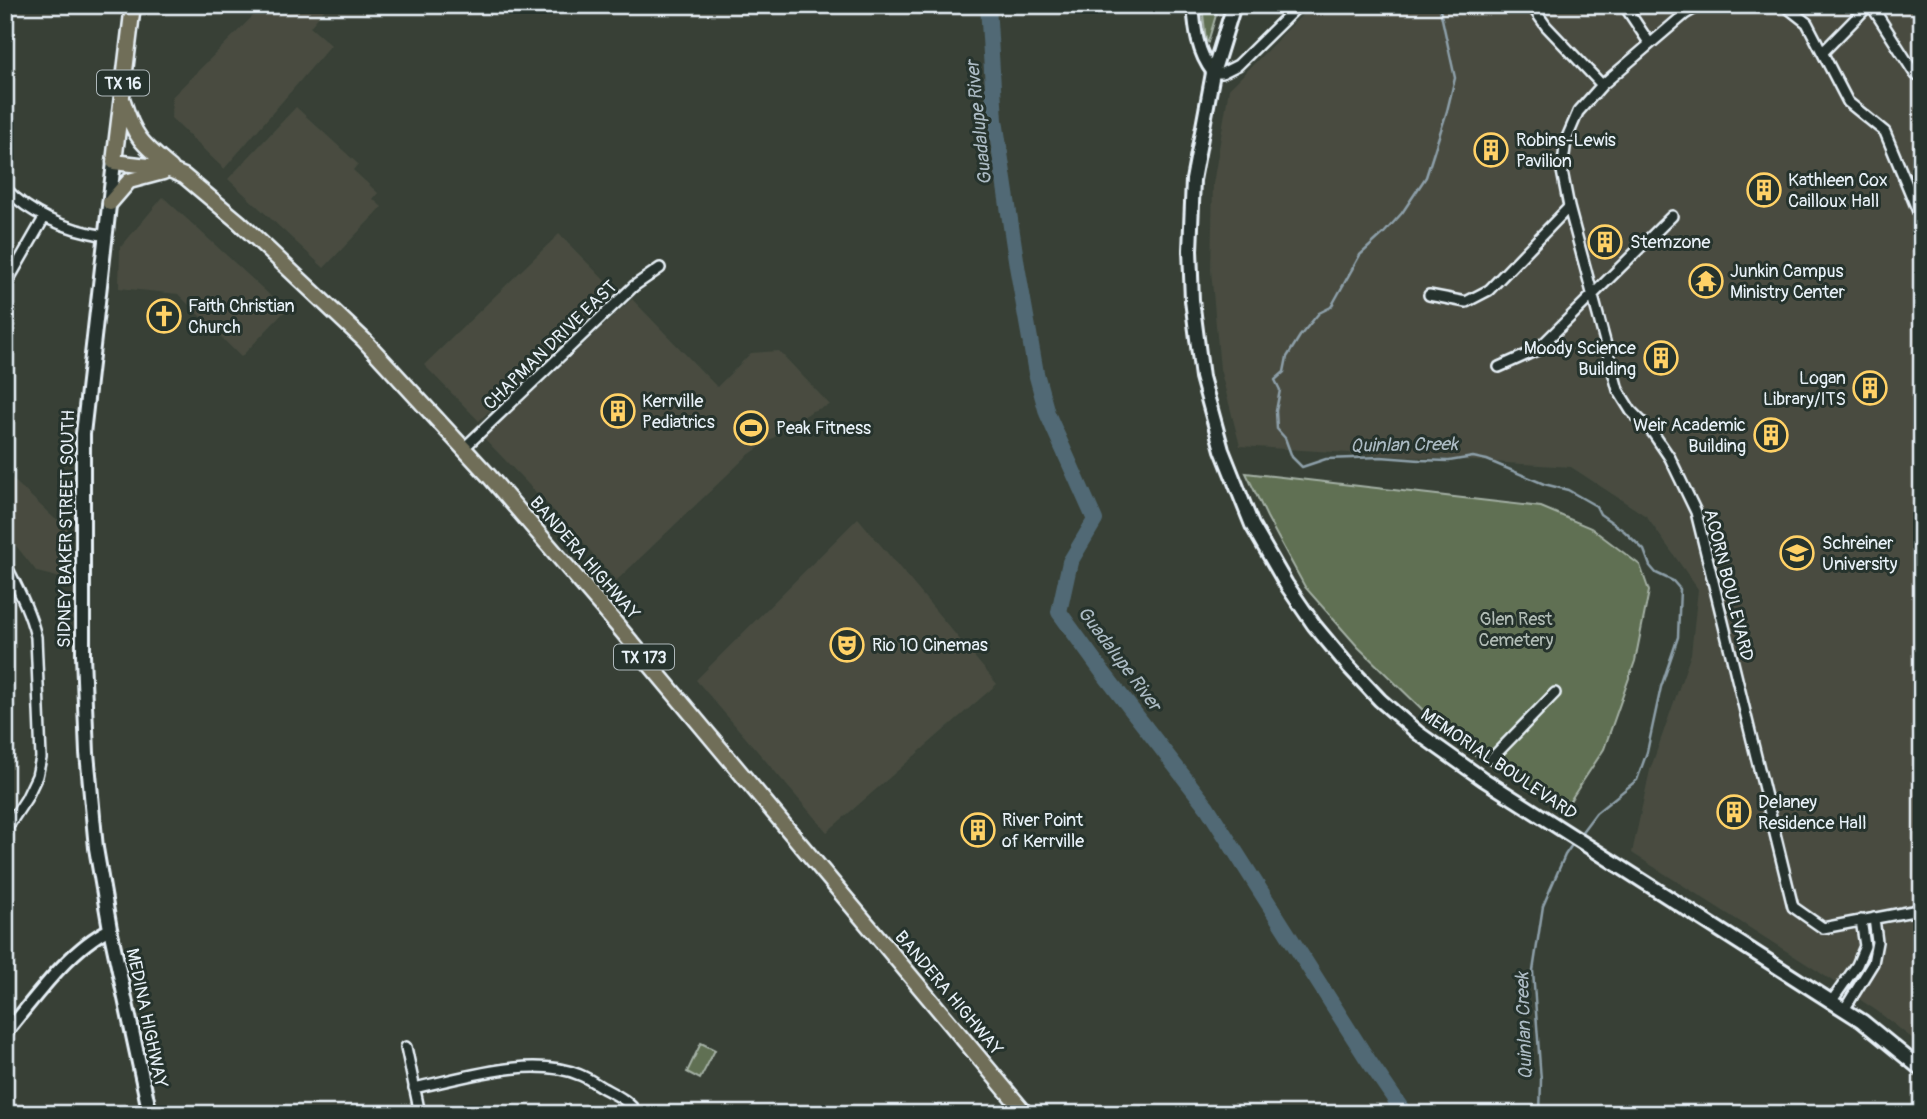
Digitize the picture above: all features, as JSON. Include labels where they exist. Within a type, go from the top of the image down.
[{"type":"main road","name":"SIDNEY BAKER STREET SOUTH","points":[[110,929],[96,848],[87,753],[83,655],[83,434],[133,5]]},
{"type":"main road","name":"MEMORIAL BOULEVARD","points":[[1234,5],[1213,73],[1193,180],[1190,275],[1202,377],[1216,431],[1252,526],[1286,584],[1314,625],[1349,667],[1380,700],[1418,733],[1465,767],[1874,1030],[1922,1070]]},
{"type":"main road","points":[[122,97],[136,135],[151,152],[175,171]]},
{"type":"main road","name":"BANDERA HIGHWAY","points":[[114,162],[165,168],[184,176],[239,222],[356,332],[464,448],[610,616],[1026,1114]]},
{"type":"main road","points":[[110,203],[129,181],[175,171]]},
{"type":"main road","name":"MEDINA HIGHWAY","points":[[110,929],[147,1113]]},
{"type":"street","points":[[1193,5],[1199,48],[1213,73],[1222,73],[1238,65],[1298,5]]},
{"type":"street","points":[[1531,5],[1546,26],[1602,85]]},
{"type":"street","points":[[1624,5],[1650,44]]},
{"type":"street","name":"ACORN BOULEVARD","points":[[1700,5],[1602,85],[1578,112],[1566,140],[1562,172],[1569,207],[1618,390],[1631,411],[1653,433],[1670,458],[1696,512],[1793,907],[1823,928],[1913,911],[1922,906]]},
{"type":"street","points":[[1784,5],[1807,23],[1848,102],[1885,132],[1922,221]]},
{"type":"street","points":[[1823,52],[1870,5],[1915,74],[1922,75]]},
{"type":"street","points":[[5,188],[44,218],[67,227],[106,236]]},
{"type":"street","points":[[1429,295],[1466,302],[1489,290],[1569,207]]},
{"type":"street","points":[[1499,368],[1537,350],[1672,216]]},
{"type":"street","points":[[5,286],[44,218]]},
{"type":"street","name":"CHAPMAN DRIVE EAST","points":[[464,448],[634,286],[660,268]]},
{"type":"street","points":[[5,563],[20,592],[36,637],[41,758],[37,776],[26,799],[5,831]]},
{"type":"street","points":[[1492,758],[1555,693]]},
{"type":"street","points":[[1844,1010],[1872,963],[1877,942],[1874,918]]},
{"type":"street","points":[[1831,1002],[1857,965],[1865,946],[1861,920]]},
{"type":"street","points":[[5,1034],[78,950],[98,934],[110,929]]},
{"type":"street","points":[[406,1047],[420,1114]]},
{"type":"street","points":[[414,1088],[503,1070],[540,1066],[579,1074],[624,1099],[637,1114]]},
{"type":"shaded area","points":[[264,5],[328,5],[310,27],[331,45],[224,169],[171,118],[172,97]]},
{"type":"shaded area","name":"Schreiner University","points":[[1312,5],[1922,5],[1922,1046],[1877,1011],[1816,970],[1632,853],[1650,770],[1691,654],[1698,589],[1646,516],[1571,467],[1240,446],[1220,369],[1211,270],[1213,184],[1229,89]]},
{"type":"shaded area","points":[[296,107],[358,164],[353,170],[378,193],[373,199],[382,207],[324,268],[228,179]]},
{"type":"shaded area","points":[[163,197],[286,310],[241,357],[178,294],[119,288],[120,248]]},
{"type":"shaded area","points":[[559,234],[614,290],[479,421],[424,365]]},
{"type":"shaded area","points":[[632,299],[717,387],[751,353],[779,351],[830,405],[812,411],[747,456],[616,581],[575,533],[484,438]]},
{"type":"shaded area","points":[[5,472],[55,519],[67,520],[69,580],[37,572],[5,532]]},
{"type":"shaded area","points":[[858,518],[997,684],[827,832],[696,680]]},
{"type":"green space","points":[[1202,5],[1219,5],[1208,42],[1206,40]]},
{"type":"green space","name":"Glen Rest Cemetery","points":[[1246,473],[1541,507],[1591,528],[1640,565],[1649,591],[1635,661],[1604,749],[1566,807],[1461,747],[1358,647],[1305,587]]},
{"type":"green space","points":[[701,1043],[715,1050],[700,1079],[687,1072]]},
{"type":"waterway","name":"Guadalupe River","points":[[988,5],[995,120],[1036,373],[1047,413],[1095,520],[1070,562],[1059,612],[1207,807],[1405,1114]]},
{"type":"waterway","name":"Quinlan Creek","points":[[1439,5],[1455,78],[1426,177],[1402,213],[1360,255],[1331,307],[1319,313],[1287,357],[1284,372],[1275,380],[1280,390],[1276,411],[1277,429],[1285,438],[1292,457],[1302,467],[1326,459],[1381,457],[1449,461],[1473,457],[1487,460],[1544,484],[1568,490],[1596,506],[1600,514],[1644,550],[1656,573],[1673,581],[1680,589],[1678,637],[1661,687],[1647,752],[1637,780],[1596,813],[1578,837]]},
{"type":"waterway","name":"Quinlan Creek","points":[[1540,1114],[1541,1080],[1533,971],[1543,906],[1565,855],[1574,842]]},
{"type":"place","name":"Robins-Lewis Pavilion","points":[[1491,150]]},
{"type":"place","name":"Kathleen Cox Cailloux Hall","points":[[1764,190]]},
{"type":"place","name":"Stemzone","points":[[1605,242]]},
{"type":"place","name":"Junkin Campus Ministry Center","points":[[1706,281]]},
{"type":"place","name":"Faith Christian Church","points":[[164,316]]},
{"type":"place","name":"Moody Science Building","points":[[1661,358]]},
{"type":"place","name":"Logan Library/ITS","points":[[1870,388]]},
{"type":"place","name":"Kerrville Pediatrics","points":[[618,411]]},
{"type":"place","name":"Peak Fitness","points":[[751,428]]},
{"type":"place","name":"Weir Academic Building","points":[[1771,435]]},
{"type":"place","name":"Schreiner University","points":[[1797,553]]},
{"type":"place","name":"Rio 10 Cinemas","points":[[847,645]]},
{"type":"place","name":"Delaney Residence Hall","points":[[1734,812]]},
{"type":"place","name":"River Point of Kerrville","points":[[978,830]]}]
